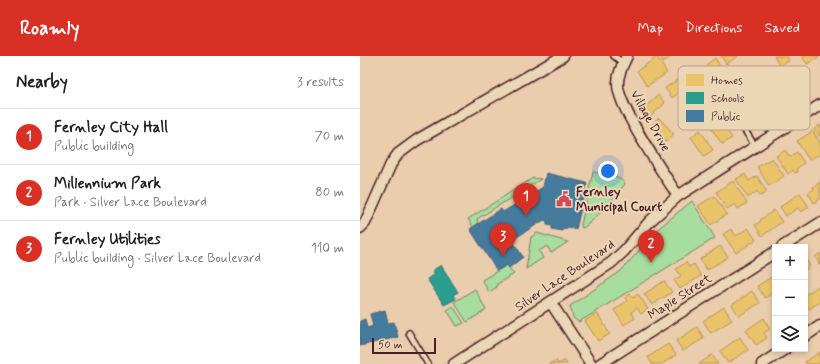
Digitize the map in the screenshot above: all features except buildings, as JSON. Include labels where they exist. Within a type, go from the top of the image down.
[{"type":"street","points":[[360,228],[365,223],[391,164],[398,154],[417,140],[563,56]]},
{"type":"street","name":"Village Drive","points":[[625,60],[617,84],[620,98],[678,196]]},
{"type":"street","name":"Silver Lace Boulevard","points":[[810,111],[820,105]]},
{"type":"street","name":"Silver Lace Boulevard","points":[[454,364],[611,263],[624,252],[650,221],[678,196],[780,130]]},
{"type":"street","points":[[787,244],[820,223]]},
{"type":"street","name":"Maple Street","points":[[600,364],[772,254]]},
{"type":"street","points":[[551,303],[591,364]]},
{"type":"street","points":[[808,334],[820,326]]},
{"type":"street","points":[[762,364],[780,352]]},
{"type":"lane","points":[[614,56],[625,60]]},
{"type":"lane","points":[[745,130],[755,146]]},
{"type":"lane","points":[[409,333],[428,364]]},
{"type":"green space","points":[[593,172],[615,177],[623,181],[625,184],[597,216],[582,228],[581,225]]},
{"type":"green space","points":[[533,178],[541,179],[477,219],[478,224],[473,227],[468,219]]},
{"type":"green space","points":[[692,201],[715,238],[579,322],[573,318],[570,306],[621,271],[659,228]]},
{"type":"green space","points":[[537,233],[568,242],[551,253],[547,246],[539,251],[543,258],[526,269],[531,237]]},
{"type":"green space","points":[[507,265],[514,274],[497,284],[497,287],[489,292],[482,280]]},
{"type":"green space","points":[[475,289],[486,310],[467,322],[454,302]]},
{"type":"green space","points":[[453,306],[464,323],[457,326],[447,310]]},
{"type":"place","name":"Fernley Municipal Court","points":[[564,199]]},
{"type":"place","name":"Fernley City Hall","points":[[526,216]]},
{"type":"place","name":"Fernley Utilities","points":[[503,256]]},
{"type":"place","name":"Millennium Park","points":[[651,263]]}]
